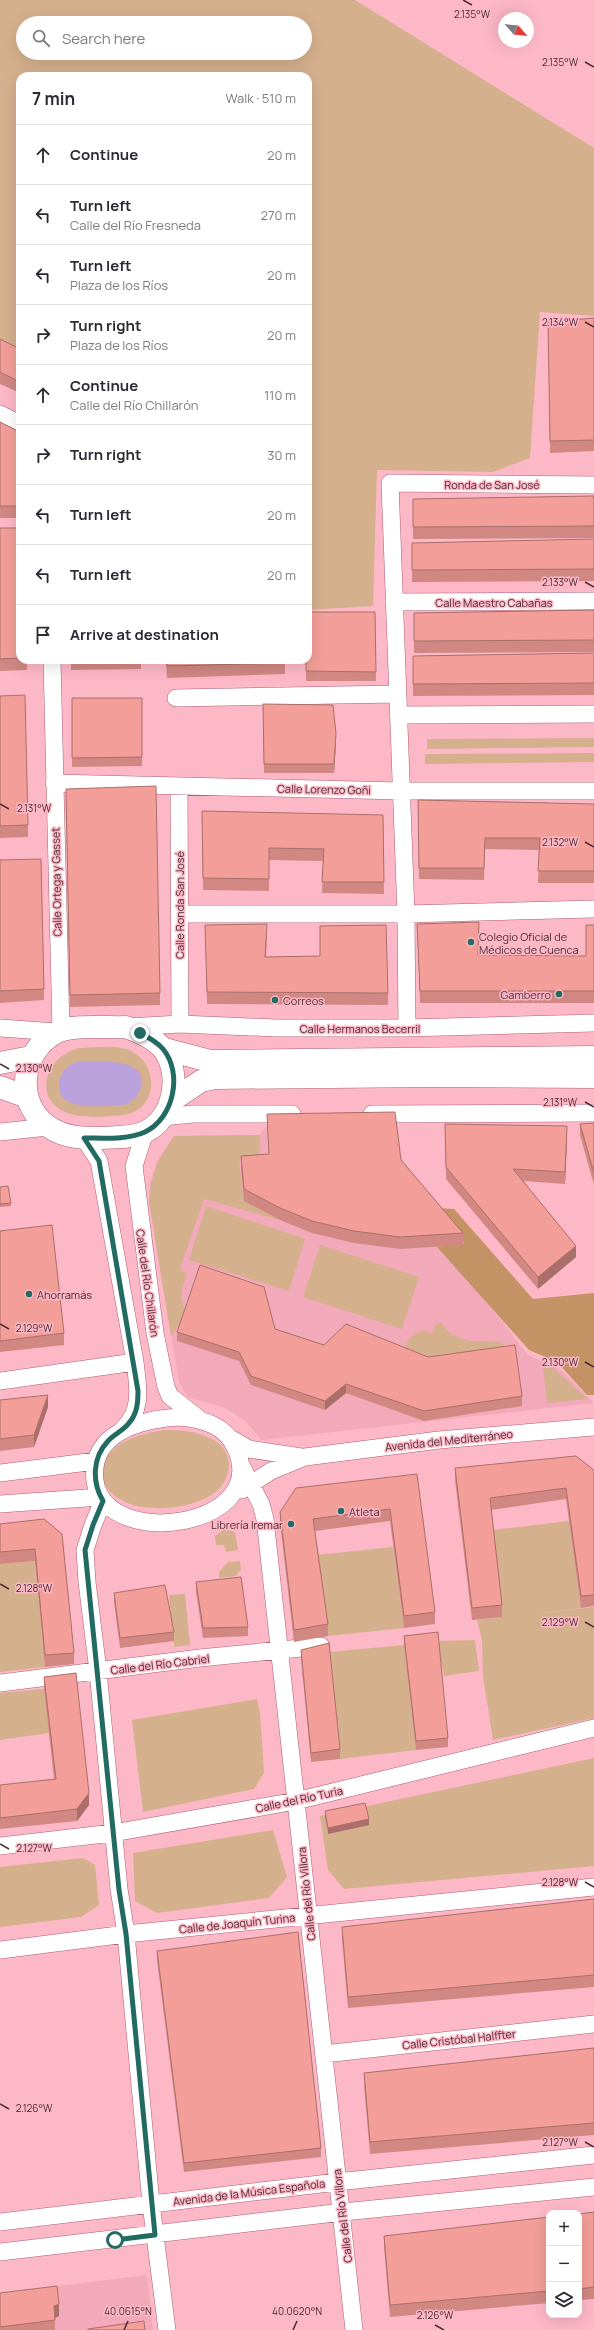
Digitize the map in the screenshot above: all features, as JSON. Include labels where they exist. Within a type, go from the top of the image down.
[{"type":"main road","points":[[594,1057],[225,1062],[194,1058],[164,1049],[150,1038],[126,1027],[59,1031],[44,1041],[31,1056],[25,1082],[28,1097],[33,1110],[48,1127],[70,1137],[84,1138],[128,1137],[145,1132],[166,1110],[201,1081],[215,1078],[433,1076],[594,1077]]},
{"type":"main road","points":[[164,1049],[169,1059],[174,1080],[166,1110]]},
{"type":"main road","points":[[0,1063],[31,1056]]},
{"type":"main road","points":[[0,1087],[28,1097]]},
{"type":"street","points":[[0,414],[16,422]]},
{"type":"street","name":"Ronda de San José","points":[[394,602],[390,483],[594,485]]},
{"type":"street","name":"Calle Maestro Cabañas","points":[[394,602],[594,601]]},
{"type":"street","points":[[394,602],[406,914],[407,1028]]},
{"type":"street","name":"Calle Ortega y Gasset","points":[[52,664],[59,1031]]},
{"type":"street","points":[[176,698],[397,694]]},
{"type":"street","points":[[398,715],[594,714]]},
{"type":"street","name":"Calle Lorenzo Goñi","points":[[54,783],[401,791],[594,791]]},
{"type":"street","name":"Calle Ronda San José","points":[[179,786],[180,1024]]},
{"type":"street","points":[[179,914],[406,914],[594,909]]},
{"type":"street","name":"Calle Hermanos Becerril","points":[[126,1027],[180,1024],[276,1028],[407,1028],[594,1023]]},
{"type":"street","points":[[0,1028],[59,1031]]},
{"type":"street","points":[[166,1110],[193,1114],[312,1114]]},
{"type":"street","points":[[360,1114],[594,1113]]},
{"type":"street","points":[[0,1132],[48,1127]]},
{"type":"street","name":"Calle del Río Chillarón","points":[[145,1132],[134,1166],[155,1334],[166,1387],[170,1396],[186,1410],[200,1419]]},
{"type":"street","points":[[84,1138],[99,1161],[135,1362],[138,1391],[137,1410],[130,1423],[107,1442],[96,1461],[96,1482],[102,1499],[122,1514],[152,1523],[189,1519],[218,1509],[231,1497],[251,1483],[286,1463],[305,1457]]},
{"type":"street","points":[[0,1381],[135,1362]]},
{"type":"street","points":[[123,1429],[162,1418],[200,1419],[216,1426],[230,1438],[249,1449],[305,1457]]},
{"type":"street","name":"Avenida del Mediterráneo","points":[[305,1457],[439,1440],[594,1427]]},
{"type":"street","points":[[230,1438],[238,1454],[240,1463],[239,1481],[231,1497]]},
{"type":"street","points":[[0,1473],[96,1461]]},
{"type":"street","name":"Calle del Río Villora","points":[[240,1463],[251,1483],[265,1520],[337,2182],[343,2212],[354,2330]]},
{"type":"street","points":[[0,1504],[102,1499]]},
{"type":"street","points":[[102,1499],[85,1550],[86,1582],[98,1671],[119,1890],[126,1934],[151,2204],[167,2330]]},
{"type":"street","name":"Calle del Río Cabriel","points":[[0,1683],[321,1646]]},
{"type":"street","name":"Calle del Río Turia","points":[[0,1846],[113,1833],[296,1801],[594,1728]]},
{"type":"street","name":"Calle de Joaquín Turina","points":[[0,1950],[126,1934],[594,1887]]},
{"type":"street","name":"Calle Cristóbal Halffter","points":[[324,2054],[594,2024]]},
{"type":"street","name":"Avenida de la Música Española","points":[[0,2222],[337,2182],[594,2154]]},
{"type":"street","points":[[0,2252],[343,2212],[594,2187]]},
{"type":"shaded area","points":[[0,0],[355,0],[594,148],[594,316],[540,312],[530,458],[493,472],[377,470],[373,606],[312,610],[312,72],[16,72],[16,361],[0,354]]},
{"type":"shaded area","points":[[594,738],[594,747],[427,749],[427,739]]},
{"type":"shaded area","points":[[594,753],[594,762],[425,764],[425,754]]},
{"type":"shaded area","points":[[79,1048],[119,1048],[131,1051],[140,1058],[147,1066],[151,1087],[149,1097],[143,1105],[135,1112],[123,1115],[93,1117],[71,1114],[55,1105],[49,1097],[46,1087],[47,1077],[51,1068],[58,1059],[68,1052]]},
{"type":"shaded area","points":[[76,1062],[107,1062],[129,1065],[137,1070],[141,1077],[140,1091],[134,1099],[124,1105],[83,1106],[73,1104],[65,1100],[60,1093],[59,1083],[64,1070]]},
{"type":"shaded area","points":[[267,1126],[401,1172],[478,1291],[528,1355],[560,1369],[594,1403],[262,1440],[244,1420],[225,1408],[188,1397],[179,1382],[149,1202],[150,1183],[157,1161],[174,1136],[260,1135]]},
{"type":"shaded area","points":[[260,1135],[259,1159],[239,1161],[244,1201],[280,1220],[204,1199],[180,1269],[187,1275],[183,1285],[181,1298],[187,1312],[171,1336],[149,1202],[156,1167],[174,1136]]},
{"type":"shaded area","points":[[206,1206],[305,1239],[289,1291],[189,1260]]},
{"type":"shaded area","points":[[437,1208],[454,1209],[533,1299],[594,1293],[594,1395],[587,1395],[557,1362],[529,1350],[437,1247],[464,1243]]},
{"type":"shaded area","points":[[320,1245],[419,1277],[402,1329],[303,1297]]},
{"type":"shaded area","points":[[440,1322],[451,1334],[470,1341],[500,1342],[508,1349],[429,1358],[405,1348],[412,1336],[417,1333],[424,1330],[433,1334],[434,1326]]},
{"type":"shaded area","points":[[542,1358],[588,1399],[547,1403]]},
{"type":"shaded area","points":[[166,1430],[195,1433],[214,1440],[221,1446],[227,1454],[229,1464],[228,1474],[223,1484],[205,1499],[166,1508],[141,1507],[130,1504],[113,1494],[104,1483],[103,1466],[114,1449],[123,1442],[145,1434]]},
{"type":"shaded area","points":[[569,1521],[581,1608],[526,1615],[594,1607],[594,1718],[493,1740],[483,1677],[482,1640],[477,1620],[502,1617],[492,1530]]},
{"type":"shaded area","points":[[224,1529],[235,1532],[238,1550],[226,1552],[224,1545],[216,1545],[215,1536]]},
{"type":"shaded area","points":[[393,1547],[404,1628],[328,1636],[316,1555]]},
{"type":"shaded area","points":[[35,1561],[45,1667],[0,1672],[0,1564]]},
{"type":"shaded area","points":[[240,1561],[241,1569],[236,1576],[219,1578],[219,1572],[228,1562]]},
{"type":"shaded area","points":[[185,1594],[190,1645],[174,1647],[169,1595]]},
{"type":"shaded area","points":[[475,1640],[479,1671],[444,1676],[438,1641]]},
{"type":"shaded area","points":[[404,1645],[416,1750],[340,1759],[329,1652]]},
{"type":"shaded area","points":[[44,1689],[49,1733],[0,1740],[0,1693]]},
{"type":"shaded area","points":[[257,1699],[260,1713],[264,1773],[254,1789],[143,1812],[132,1720]]},
{"type":"shaded area","points":[[594,1758],[594,1866],[344,1889],[328,1870],[320,1816]]},
{"type":"shaded area","points":[[273,1830],[287,1877],[269,1898],[157,1913],[135,1901],[133,1853]]},
{"type":"shaded area","points":[[83,1858],[95,1865],[99,1905],[81,1917],[0,1927],[0,1867]]},
{"type":"shaded area","points":[[147,2275],[153,2330],[0,2330],[0,2293]]},
{"type":"building","points":[[594,318],[594,440],[550,441],[548,322]]},
{"type":"building","points":[[0,339],[16,347],[16,380],[0,372]]},
{"type":"building","points":[[0,422],[16,430],[16,506],[0,506]]},
{"type":"building","points":[[594,496],[594,526],[413,527],[413,499]]},
{"type":"building","points":[[0,528],[16,528],[16,658],[0,659]]},
{"type":"building","points":[[594,539],[594,569],[412,570],[412,543]]},
{"type":"building","points":[[594,610],[594,640],[414,641],[414,613]]},
{"type":"building","points":[[312,612],[375,612],[376,672],[306,671],[306,664],[312,664]]},
{"type":"building","points":[[594,653],[594,683],[413,684],[413,656]]},
{"type":"building","points":[[167,664],[246,664],[167,666]]},
{"type":"building","points":[[25,695],[28,825],[0,826],[0,696]]},
{"type":"building","points":[[72,698],[142,698],[142,757],[72,758]]},
{"type":"building","points":[[263,704],[333,705],[336,733],[334,764],[264,764]]},
{"type":"building","points":[[156,786],[160,993],[70,995],[66,789]]},
{"type":"building","points":[[418,800],[594,804],[594,871],[538,871],[540,838],[485,838],[484,868],[419,868]]},
{"type":"building","points":[[202,811],[383,815],[384,882],[322,882],[324,849],[269,848],[269,879],[203,878]]},
{"type":"building","points":[[41,859],[44,989],[0,991],[0,860]]},
{"type":"building","points":[[479,922],[478,955],[586,956],[586,925],[594,925],[594,991],[420,991],[417,924]]},
{"type":"building","points":[[267,924],[265,957],[320,956],[320,926],[386,925],[388,993],[207,992],[205,925]]},
{"type":"building","points":[[395,1112],[401,1160],[463,1233],[400,1237],[354,1231],[312,1221],[280,1208],[244,1189],[241,1156],[269,1154],[267,1114]]},
{"type":"building","points":[[594,1123],[594,1173],[580,1124]]},
{"type":"building","points":[[445,1124],[567,1126],[565,1172],[513,1169],[576,1246],[538,1277],[446,1167]]},
{"type":"building","points":[[8,1186],[11,1203],[0,1204],[0,1187]]},
{"type":"building","name":"Ahorramás","points":[[52,1225],[64,1333],[0,1341],[0,1231]]},
{"type":"building","points":[[200,1265],[264,1287],[275,1329],[324,1345],[346,1324],[428,1357],[515,1345],[522,1396],[424,1411],[346,1384],[325,1401],[251,1376],[239,1352],[177,1332]]},
{"type":"building","points":[[48,1395],[34,1435],[0,1439],[0,1400]]},
{"type":"building","points":[[576,1456],[594,1470],[594,1595],[581,1596],[566,1488],[490,1498],[502,1605],[472,1608],[455,1468]]},
{"type":"building","points":[[417,1474],[435,1612],[404,1616],[390,1509],[313,1519],[328,1624],[294,1630],[280,1512],[296,1488]]},
{"type":"building","points":[[44,1519],[62,1534],[74,1653],[45,1655],[35,1549],[0,1552],[0,1524]]},
{"type":"building","points":[[241,1577],[248,1627],[203,1628],[196,1582]]},
{"type":"building","points":[[165,1585],[174,1632],[120,1638],[114,1593]]},
{"type":"building","points":[[438,1632],[448,1738],[416,1741],[404,1636]]},
{"type":"building","points":[[329,1643],[340,1749],[311,1753],[301,1650]]},
{"type":"building","points":[[76,1673],[89,1793],[77,1809],[0,1818],[0,1785],[56,1779],[44,1677]]},
{"type":"building","points":[[365,1803],[369,1819],[328,1828],[325,1811]]},
{"type":"building","points":[[594,1899],[594,1975],[348,1997],[342,1927]]},
{"type":"building","points":[[298,1932],[321,2148],[184,2163],[157,1951]]},
{"type":"building","points":[[594,2048],[594,2123],[370,2142],[364,2073]]},
{"type":"building","points":[[594,2212],[594,2287],[582,2289],[582,2246],[582,2214]]},
{"type":"building","points":[[546,2217],[546,2291],[390,2305],[384,2236]]},
{"type":"building","points":[[57,2286],[59,2304],[54,2306],[55,2320],[0,2327],[0,2293]]},
{"type":"building","points":[[144,2321],[145,2330],[88,2330],[88,2329]]},
{"type":"place","name":"Colegio Oficial de Médicos de Cuenca","points":[[471,942]]},
{"type":"place","name":"Gamberro","points":[[559,994]]},
{"type":"place","name":"Correos","points":[[275,1000]]},
{"type":"place","name":"Ahorramás","points":[[29,1294]]},
{"type":"place","name":"Atleta","points":[[341,1511]]},
{"type":"place","name":"Librería Iremar","points":[[291,1524]]},
{"type":"route","points":[[115,2240],[155,2235],[126,1934],[119,1890],[98,1671],[86,1582],[85,1550],[88,1537],[103,1501],[96,1482],[96,1461],[100,1451],[107,1442],[130,1423],[137,1410],[138,1391],[135,1362],[99,1161],[84,1138],[128,1137],[145,1132],[153,1127],[162,1117],[170,1102],[174,1090],[173,1069],[164,1049],[150,1038],[140,1033]]}]
